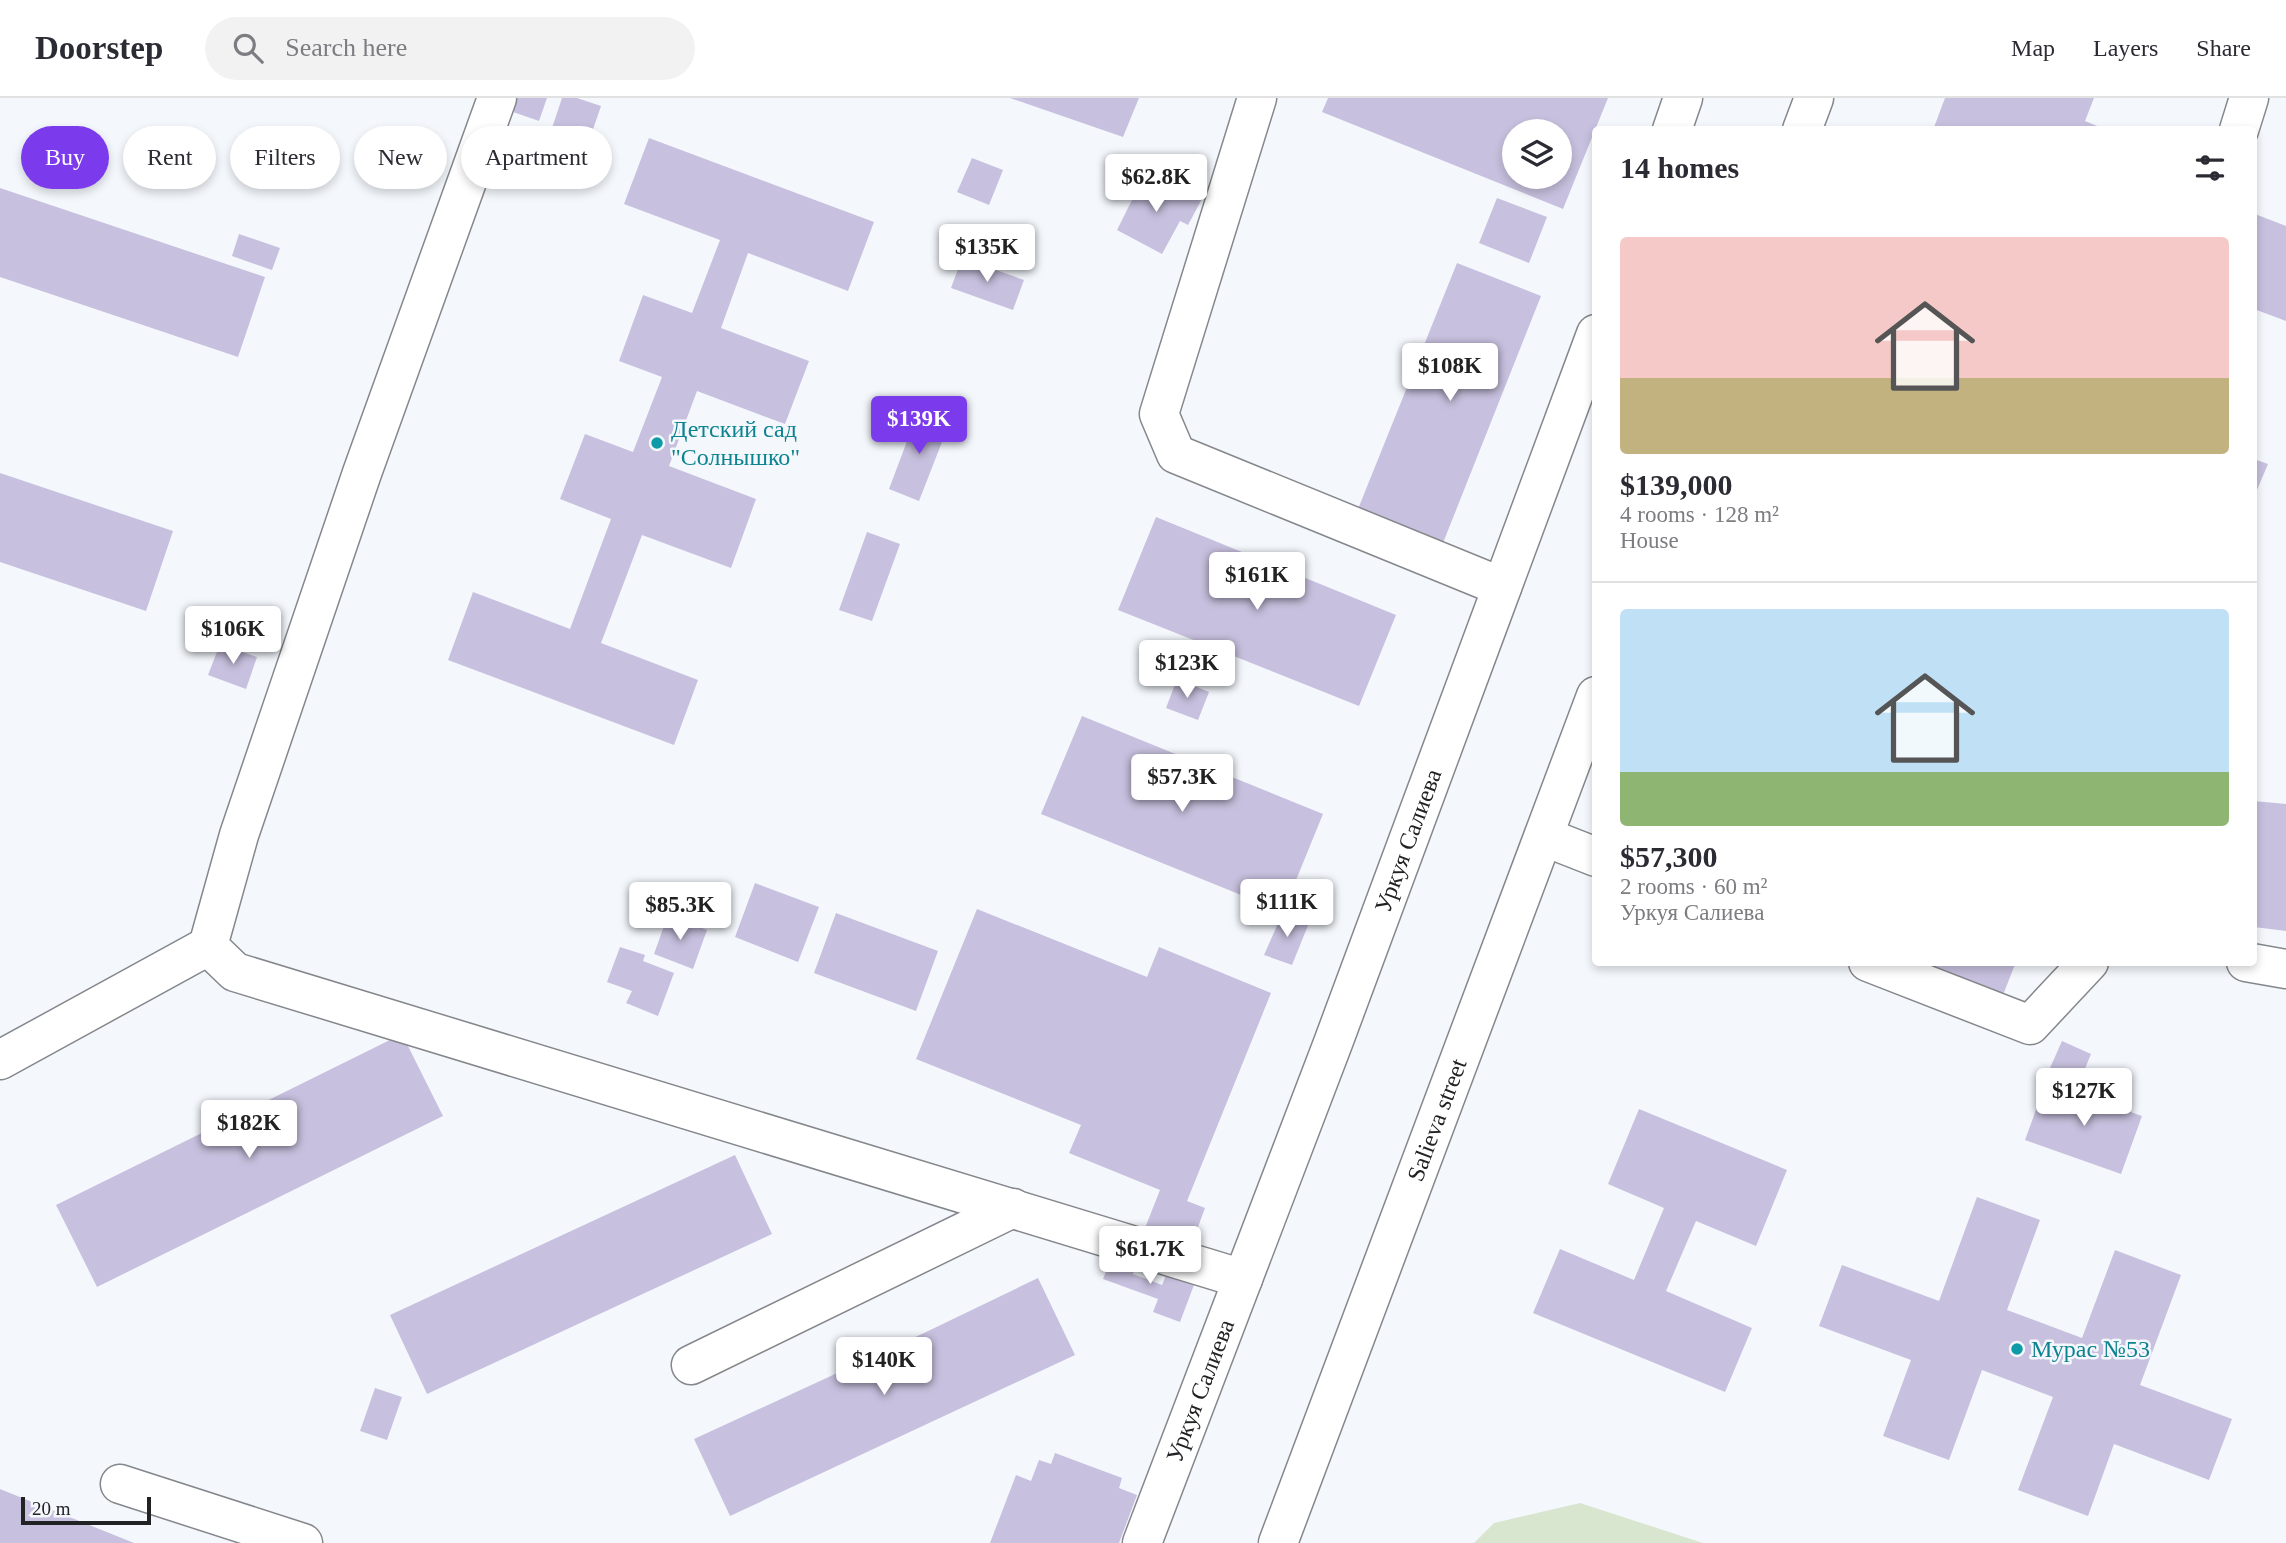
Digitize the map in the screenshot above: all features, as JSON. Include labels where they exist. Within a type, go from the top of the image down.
[{"type":"street","points":[[0,1060],[208,946],[239,835],[353,498],[497,98]]},
{"type":"street","points":[[1256,98],[1159,414],[1176,454],[1502,587]]},
{"type":"street","points":[[1673,126],[1683,98]]},
{"type":"street","points":[[1804,126],[1814,98]]},
{"type":"street","points":[[2240,126],[2249,98]]},
{"type":"street","name":"Уркуя Салиева","points":[[1142,1543],[1592,345]]},
{"type":"street","name":"Salieva street","points":[[1278,1543],[1592,707]]},
{"type":"street","points":[[1545,837],[1592,855]]},
{"type":"street","points":[[208,946],[235,972],[1243,1279]]},
{"type":"street","points":[[2257,964],[2286,969]]},
{"type":"street","points":[[1878,966],[2030,1025],[2085,966]]},
{"type":"street","points":[[691,1365],[1013,1208]]},
{"type":"street","points":[[120,1484],[303,1543]]},
{"type":"green space","points":[[1580,1503],[1703,1543],[1474,1543],[1494,1523]]},
{"type":"building","points":[[511,98],[547,98],[539,121],[507,110]]},
{"type":"building","points":[[562,98],[577,98],[601,106],[594,126],[553,126]]},
{"type":"building","points":[[1010,98],[1139,98],[1123,137]]},
{"type":"building","points":[[1328,98],[1608,98],[1597,126],[1592,126],[1592,137],[1572,187],[1572,119],[1502,119],[1502,184],[1322,112]]},
{"type":"building","points":[[1945,98],[2094,98],[2085,121],[2097,126],[1934,126]]},
{"type":"building","name":"Детский сад \"Солнышко\"","points":[[649,138],[874,222],[848,291],[748,253],[721,328],[809,361],[785,424],[697,391],[669,466],[756,499],[731,568],[642,535],[601,643],[698,680],[674,745],[448,660],[473,592],[570,629],[611,519],[560,499],[585,434],[633,452],[662,377],[619,361],[643,295],[692,313],[720,240],[624,204]]},
{"type":"building","points":[[972,158],[1003,170],[989,205],[957,192]]},
{"type":"building","points":[[1132,176],[1174,199],[1182,185],[1203,197],[1188,225],[1180,221],[1162,254],[1117,230],[1132,200],[1122,195]]},
{"type":"building","points":[[0,188],[265,277],[238,357],[0,277]]},
{"type":"building","points":[[1513,189],[1571,189],[1563,209]]},
{"type":"building","points":[[1497,198],[1547,217],[1529,263],[1479,243]]},
{"type":"building","points":[[2257,215],[2286,226],[2286,321],[2257,310]]},
{"type":"building","points":[[239,234],[280,248],[272,270],[232,256]]},
{"type":"building","points":[[962,258],[1024,280],[1013,310],[951,288]]},
{"type":"building","points":[[1457,263],[1541,296],[1443,543],[1358,509]]},
{"type":"building","points":[[918,412],[949,424],[919,501],[889,489]]},
{"type":"building","points":[[2257,460],[2268,464],[2257,490]]},
{"type":"building","points":[[0,473],[173,531],[146,611],[0,562]]},
{"type":"building","points":[[1156,517],[1396,615],[1359,706],[1118,610]]},
{"type":"building","points":[[867,532],[900,544],[872,621],[839,610]]},
{"type":"building","points":[[220,644],[257,657],[246,689],[208,675]]},
{"type":"building","points":[[1177,679],[1209,692],[1198,720],[1166,708]]},
{"type":"building","points":[[1082,716],[1323,814],[1283,912],[1041,814]]},
{"type":"building","points":[[2257,801],[2286,804],[2286,931],[2257,927]]},
{"type":"building","points":[[755,883],[819,907],[798,962],[735,937]]},
{"type":"building","points":[[977,909],[1147,977],[1159,947],[1271,993],[1187,1201],[1205,1208],[1191,1246],[1145,1228],[1160,1190],[1069,1153],[1081,1125],[916,1059]]},
{"type":"building","points":[[1283,912],[1309,923],[1292,965],[1264,955]]},
{"type":"building","points":[[836,913],[938,951],[916,1011],[814,973]]},
{"type":"building","points":[[668,915],[707,930],[693,969],[654,954]]},
{"type":"building","points":[[620,947],[645,955],[643,961],[674,973],[658,1016],[626,1003],[632,991],[607,982]]},
{"type":"building","points":[[1914,966],[2014,966],[2001,1000]]},
{"type":"building","points":[[402,1034],[443,1116],[97,1287],[56,1205]]},
{"type":"building","points":[[2062,1041],[2091,1054],[2080,1081],[2050,1068]]},
{"type":"building","points":[[2046,1082],[2142,1116],[2121,1174],[2025,1140]]},
{"type":"building","points":[[1639,1109],[1787,1170],[1756,1246],[1696,1221],[1666,1291],[1752,1328],[1725,1392],[1533,1313],[1560,1249],[1634,1280],[1664,1208],[1608,1184]]},
{"type":"building","points":[[735,1155],[772,1234],[427,1394],[390,1315]]},
{"type":"building","name":"Мурас №53","points":[[1977,1197],[2040,1220],[2007,1310],[2082,1338],[2115,1250],[2181,1275],[2140,1385],[2232,1419],[2209,1480],[2114,1444],[2088,1516],[2018,1490],[2053,1397],[1982,1370],[1949,1460],[1883,1436],[1911,1360],[1819,1326],[1842,1265],[1939,1301]]},
{"type":"building","points":[[1115,1248],[1139,1257],[1133,1274],[1162,1285],[1166,1275],[1194,1285],[1180,1322],[1153,1312],[1158,1299],[1103,1279]]},
{"type":"building","points":[[1038,1278],[1075,1355],[730,1516],[694,1439]]},
{"type":"building","points":[[375,1388],[402,1397],[387,1440],[360,1431]]},
{"type":"building","points":[[1055,1453],[1122,1478],[1119,1488],[1137,1495],[1119,1543],[990,1543],[1016,1475],[1031,1481],[1039,1460],[1051,1464]]},
{"type":"building","points":[[0,1489],[134,1543],[0,1543]]},
{"type":"place","name":"Детский сад \"Солнышко\"","points":[[657,443]]},
{"type":"place","name":"Мурас №53","points":[[2017,1349]]}]
